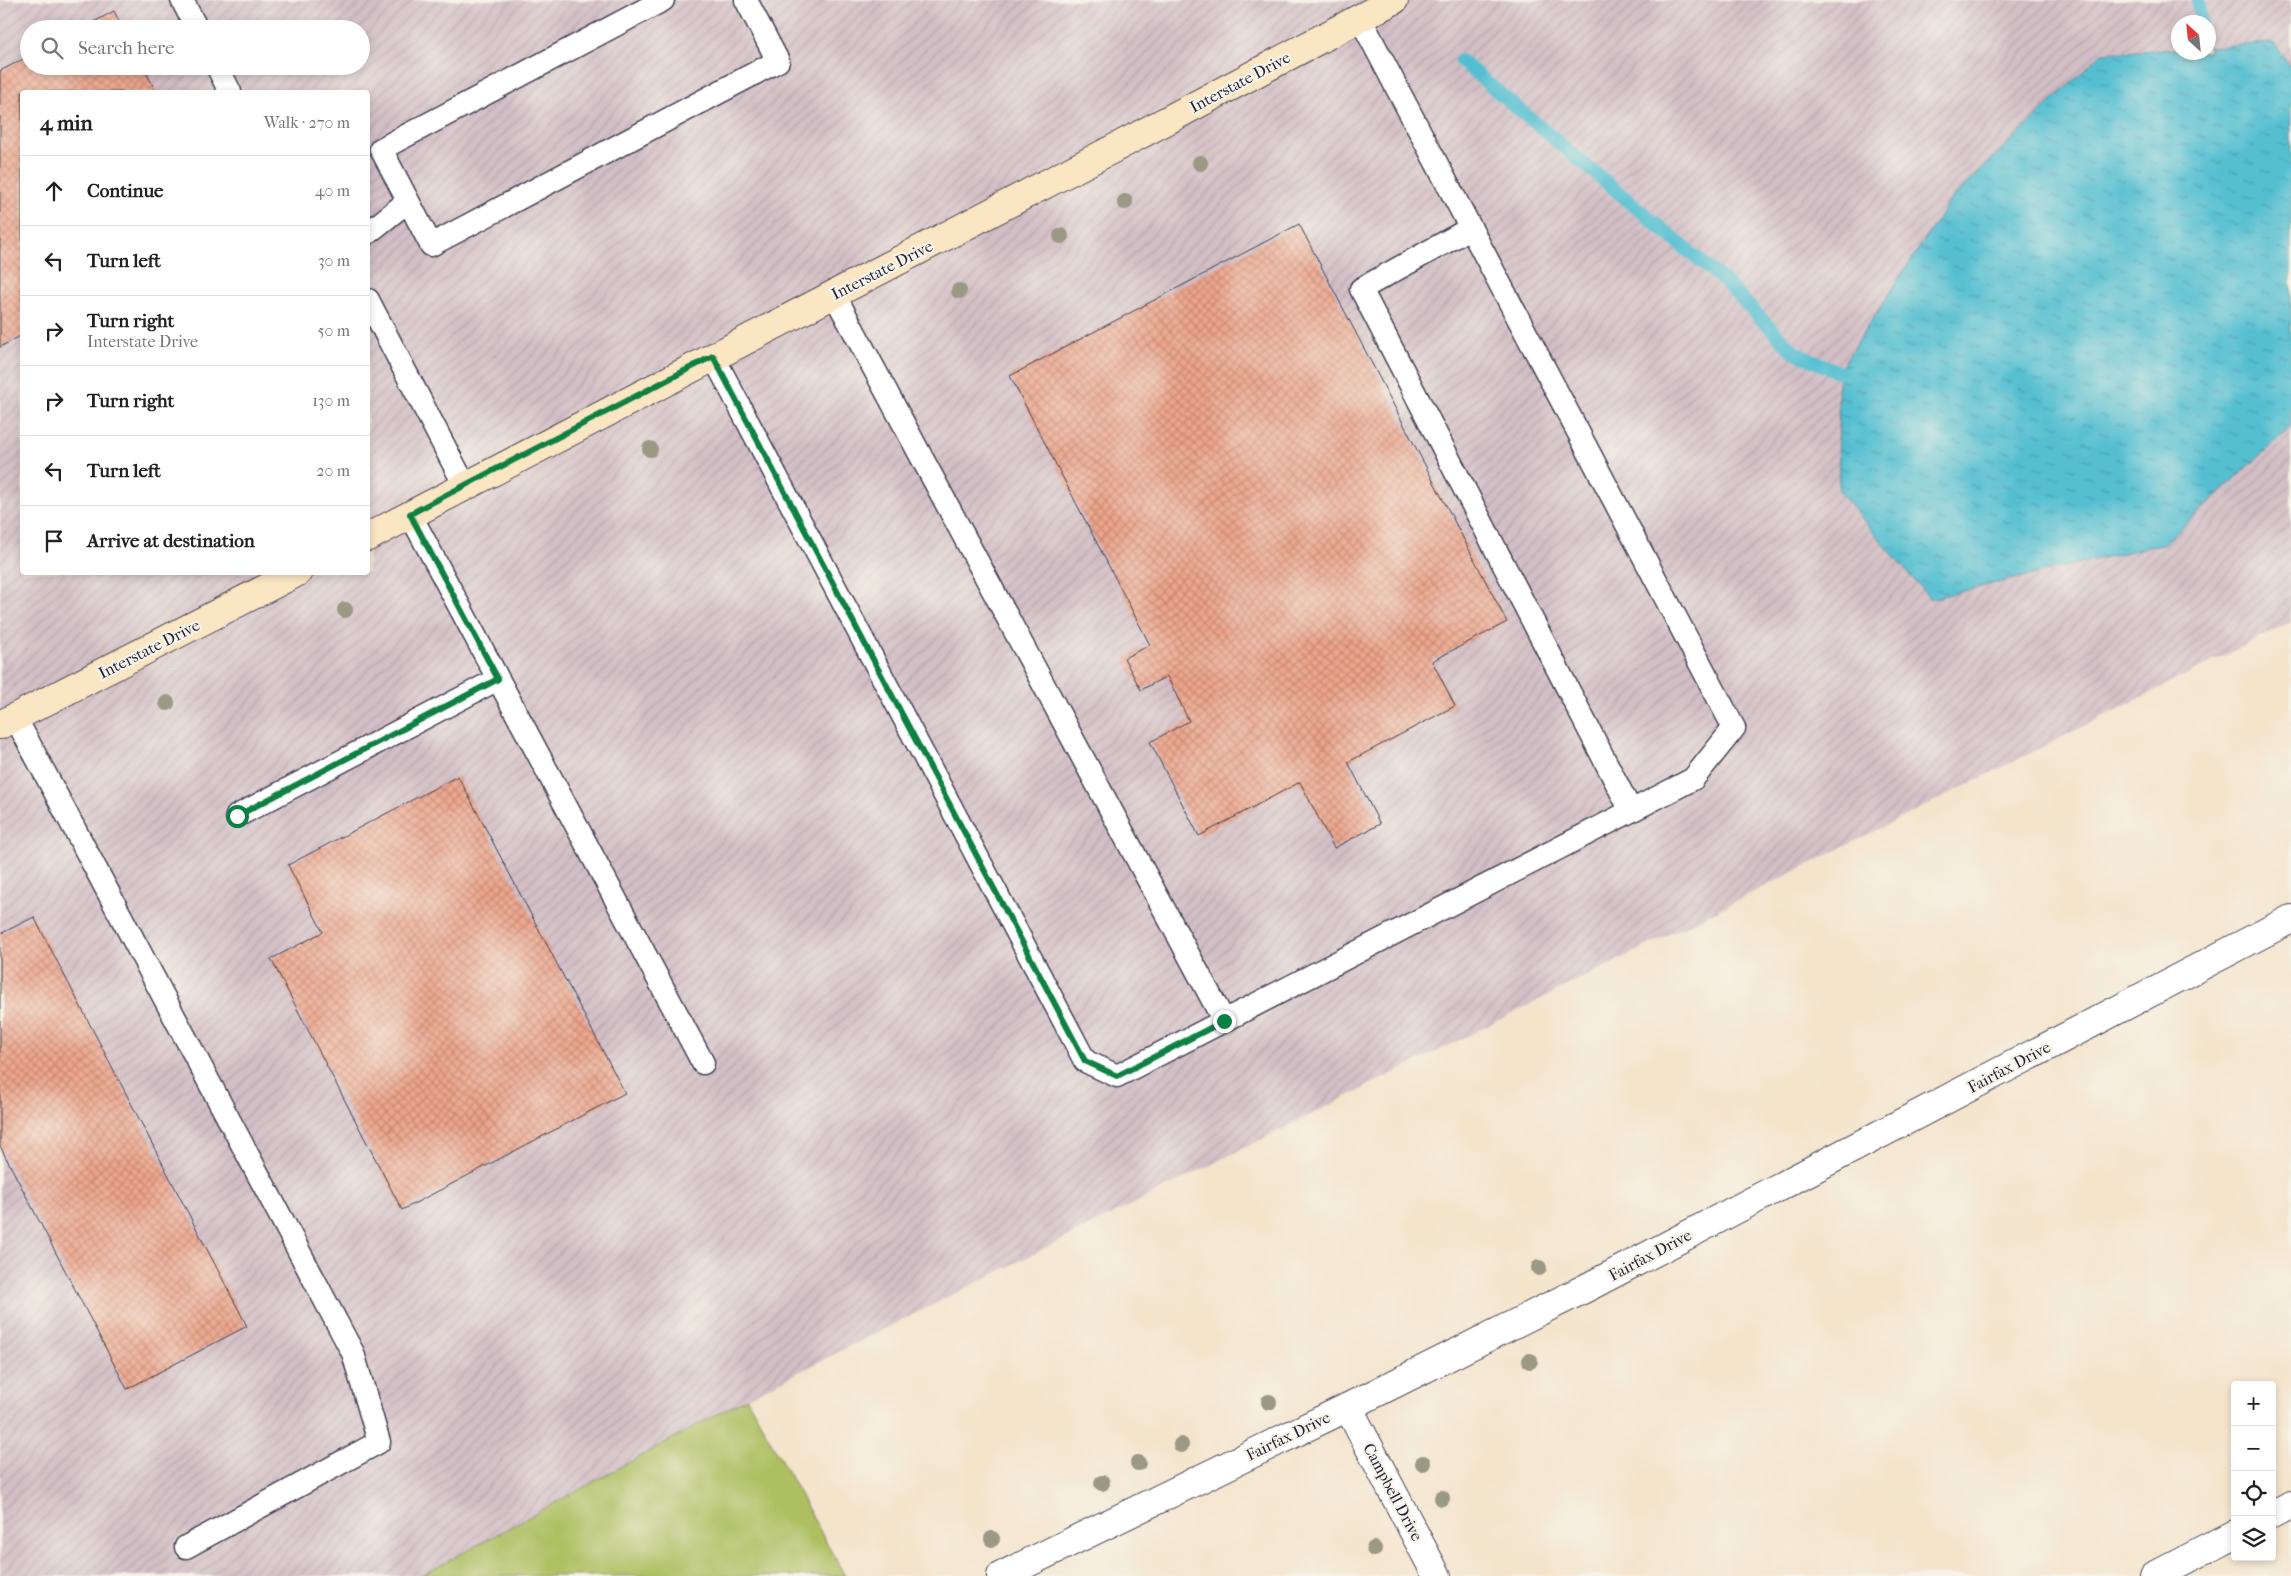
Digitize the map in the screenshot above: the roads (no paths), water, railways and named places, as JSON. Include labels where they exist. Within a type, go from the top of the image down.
[{"type":"main road","name":"Interstate Drive","points":[[370,535],[834,294],[1377,6]]},
{"type":"main road","name":"Interstate Drive","points":[[8,722],[292,575]]},
{"type":"street","name":"Fairfax Drive","points":[[1001,1576],[1348,1407],[1590,1286],[2291,918]]},
{"type":"street","name":"Campbell Drive","points":[[1348,1407],[1437,1576]]},
{"type":"street","points":[[2276,1513],[2291,1505]]},
{"type":"street","points":[[2154,1576],[2231,1536]]},
{"type":"lane","points":[[182,0],[192,20]]},
{"type":"lane","points":[[663,0],[381,149],[431,245],[778,61],[746,0]]},
{"type":"lane","points":[[713,356],[1085,1061],[1117,1076],[1693,779],[1734,728],[1471,228],[1377,6]]},
{"type":"lane","points":[[222,75],[229,90]]},
{"type":"lane","points":[[370,231],[408,201]]},
{"type":"lane","points":[[1471,228],[1361,289],[1631,811]]},
{"type":"lane","points":[[834,294],[1224,1021]]},
{"type":"lane","points":[[370,304],[465,486]]},
{"type":"lane","points":[[410,514],[703,1063]]},
{"type":"lane","points":[[237,816],[498,679]]},
{"type":"lane","points":[[8,722],[353,1353],[380,1442],[186,1546]]},
{"type":"water","points":[[2274,43],[2291,67],[2291,427],[2165,543],[1930,599],[1839,491],[1838,372],[1951,199],[2102,53],[2171,49],[2171,60],[2216,60],[2216,47]]},
{"type":"waterway","points":[[2198,0],[2200,15]]},
{"type":"waterway","points":[[1461,61],[1722,279],[1793,351],[1838,372]]}]
